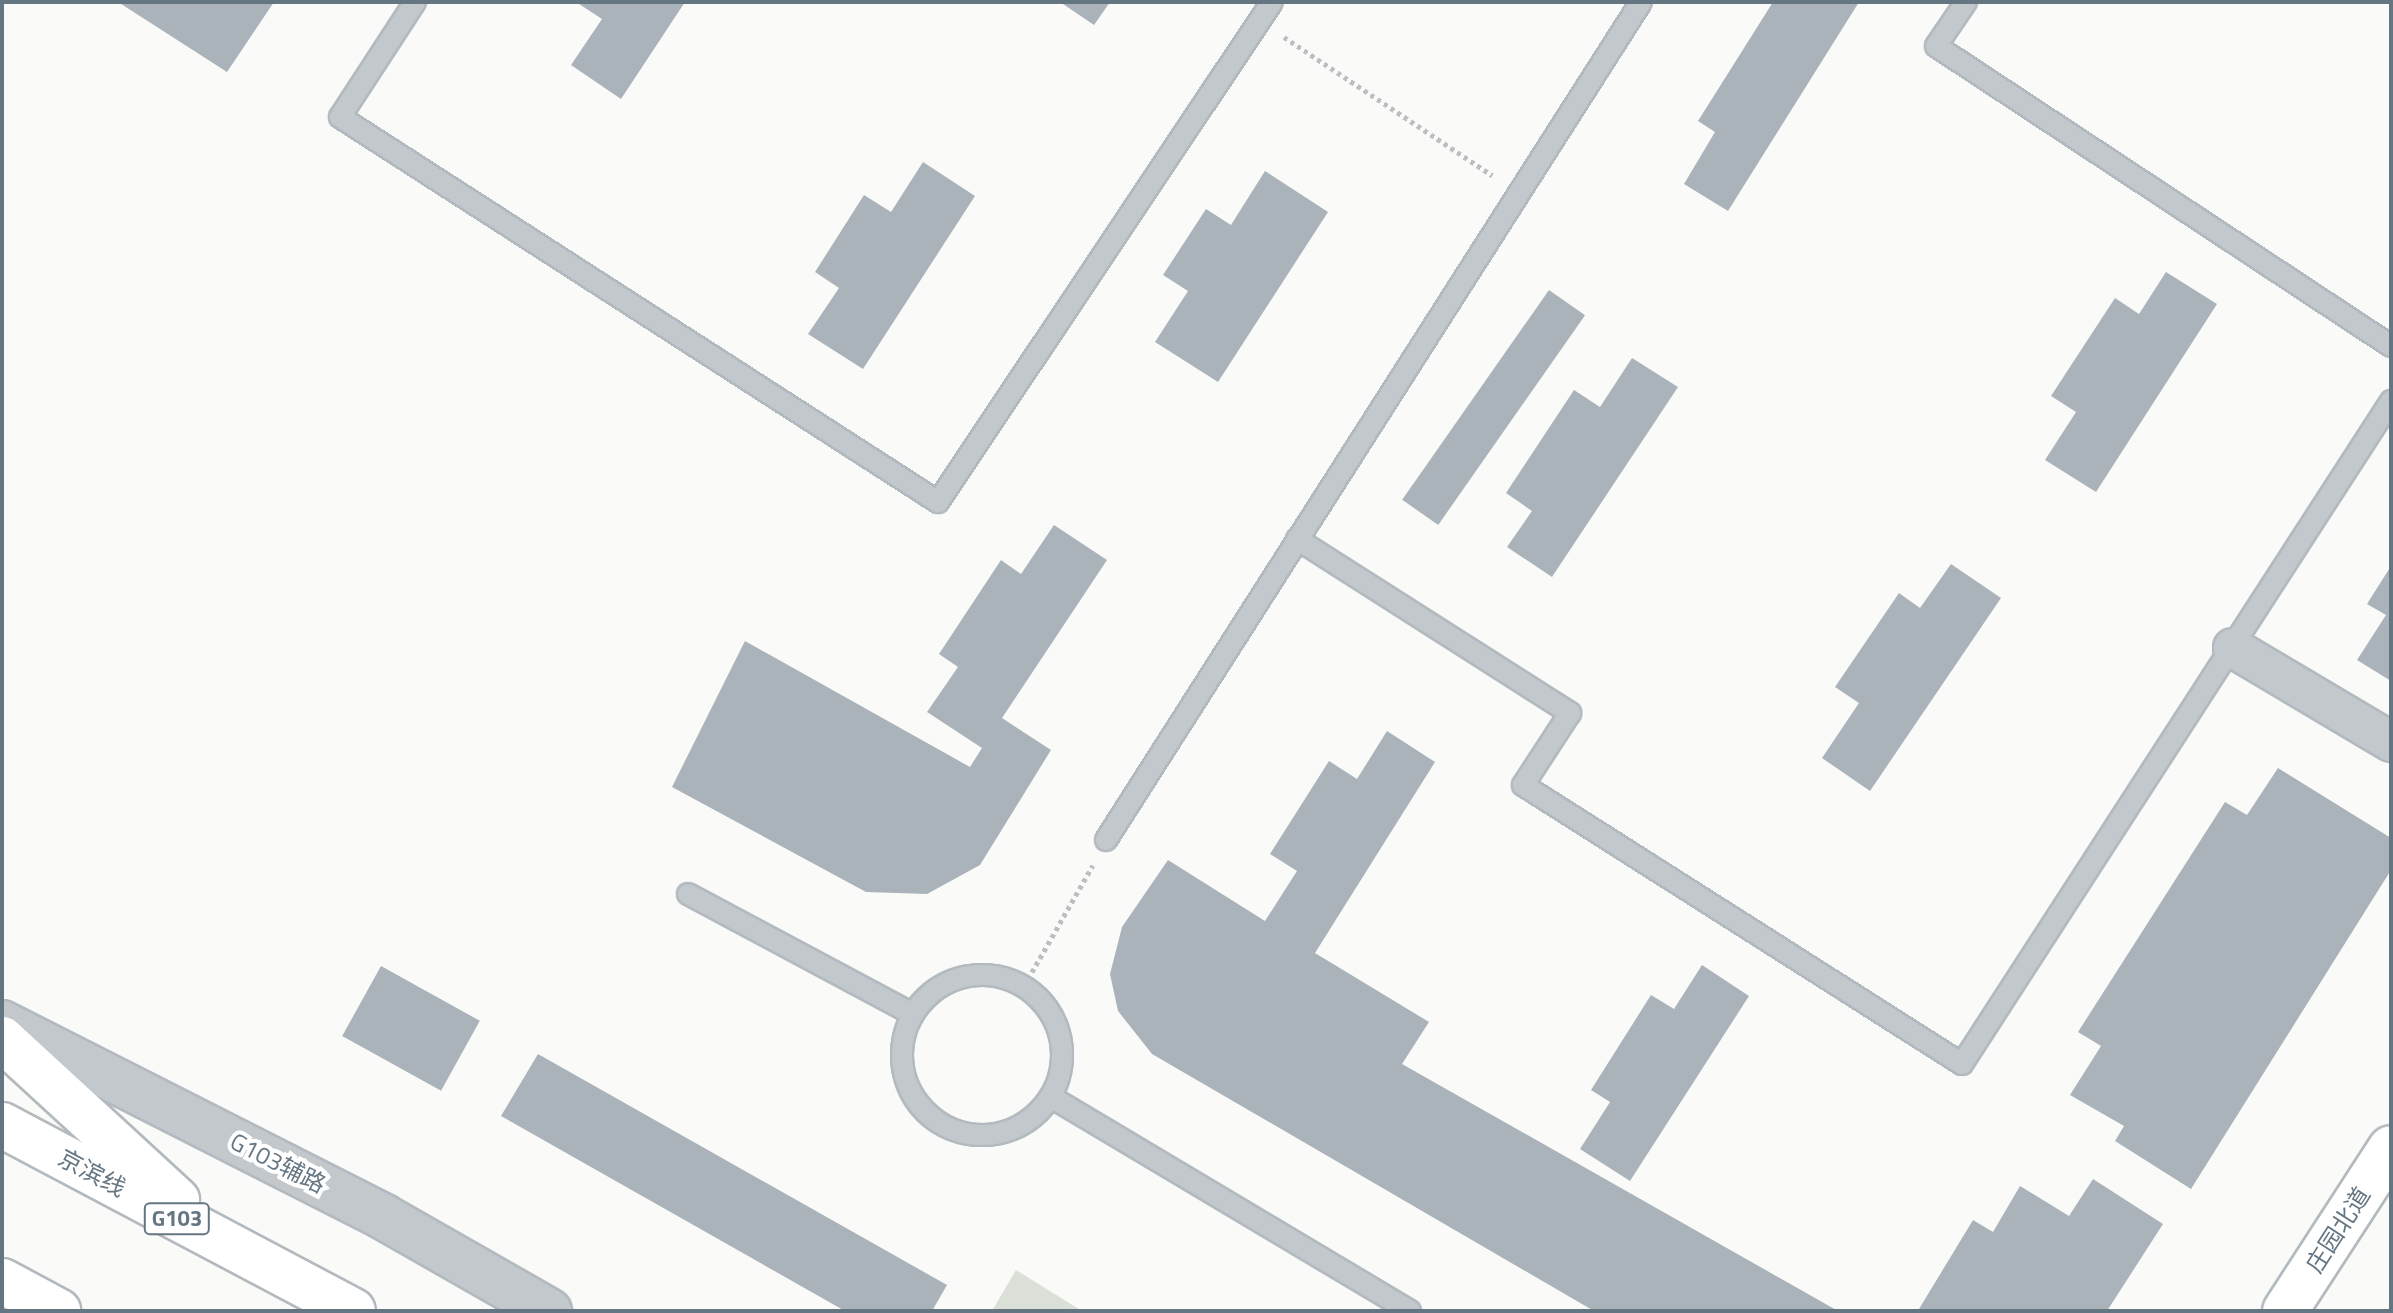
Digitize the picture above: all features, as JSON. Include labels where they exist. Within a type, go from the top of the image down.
[{"type":"main road","points":[[2,1039],[226,1245]]},
{"type":"main road","name":"京滨线","points":[[2,1125],[353,1311]]},
{"type":"main road","name":"庄园北道","points":[[2285,1311],[2391,1148]]},
{"type":"main road","points":[[2,1281],[58,1311]]},
{"type":"street","points":[[2233,648],[2391,742]]},
{"type":"street","name":"G103辅路","points":[[2,1023],[384,1217],[549,1311]]},
{"type":"lane","points":[[415,2],[340,117],[938,502],[1272,2]]},
{"type":"lane","points":[[1106,840],[1641,2]]},
{"type":"lane","points":[[1966,2],[1936,46],[2391,346]]},
{"type":"lane","points":[[1297,539],[1570,713],[1523,785],[1962,1064],[2391,401]]},
{"type":"lane","points":[[688,894],[913,1014]]},
{"type":"lane","points":[[975,975],[1000,976],[1024,986],[1044,1002],[1057,1024],[1063,1048],[1061,1074],[1051,1097],[1033,1118],[1008,1133],[981,1137],[953,1131],[929,1117],[911,1095],[902,1068],[903,1040],[913,1014],[929,995],[951,981],[975,975]]},
{"type":"lane","points":[[1051,1097],[1410,1311]]},
{"type":"path","points":[[1260,21],[1518,193]]},
{"type":"path","points":[[1024,986],[1106,840]]},
{"type":"shaded area","points":[[1016,1270],[1082,1311],[992,1311]]},
{"type":"building","points":[[118,2],[274,2],[227,72]]},
{"type":"building","points":[[576,2],[685,2],[621,99],[571,65],[602,19]]},
{"type":"building","points":[[1060,2],[1110,2],[1094,25]]},
{"type":"building","points":[[1773,2],[1859,2],[1728,211],[1684,184],[1715,132],[1698,121]]},
{"type":"building","points":[[923,162],[975,196],[863,369],[808,334],[839,288],[815,272],[864,195],[891,212]]},
{"type":"building","points":[[1265,171],[1328,212],[1218,382],[1155,342],[1188,291],[1163,275],[1206,209],[1231,225]]},
{"type":"building","points":[[2166,272],[2217,304],[2096,492],[2045,460],[2076,412],[2051,396],[2115,298],[2139,314]]},
{"type":"building","points":[[1549,290],[1585,315],[1438,525],[1402,500]]},
{"type":"building","points":[[1632,358],[1678,387],[1552,577],[1507,547],[1532,511],[1506,493],[1574,390],[1600,407]]},
{"type":"building","points":[[1054,525],[1107,560],[1002,718],[1051,750],[980,865],[927,894],[866,892],[672,787],[745,641],[970,767],[982,748],[927,712],[958,667],[939,654],[1001,560],[1021,574]]},
{"type":"building","points":[[1951,564],[2001,598],[1870,791],[1822,758],[1859,703],[1835,687],[1899,593],[1920,608]]},
{"type":"building","points":[[2391,566],[2391,681],[2357,660],[2386,615],[2367,604]]},
{"type":"building","points":[[1387,731],[1435,762],[1315,953],[1429,1022],[1402,1064],[1838,1311],[1594,1311],[1152,1054],[1118,1011],[1110,974],[1122,927],[1168,860],[1265,921],[1297,871],[1270,854],[1329,761],[1357,779]]},
{"type":"building","points":[[2278,768],[2391,838],[2391,870],[2191,1189],[2115,1141],[2124,1126],[2070,1095],[2101,1046],[2078,1032],[2225,802],[2247,815]]},
{"type":"building","points":[[1702,965],[1749,996],[1630,1181],[1580,1149],[1610,1102],[1591,1090],[1651,995],[1674,1009]]},
{"type":"building","points":[[381,966],[480,1021],[441,1091],[342,1036]]},
{"type":"building","points":[[538,1054],[947,1285],[932,1311],[845,1311],[501,1116]]},
{"type":"building","points":[[2093,1179],[2163,1224],[2107,1311],[1919,1309],[1973,1220],[1993,1232],[2020,1186],[2069,1216]]}]
